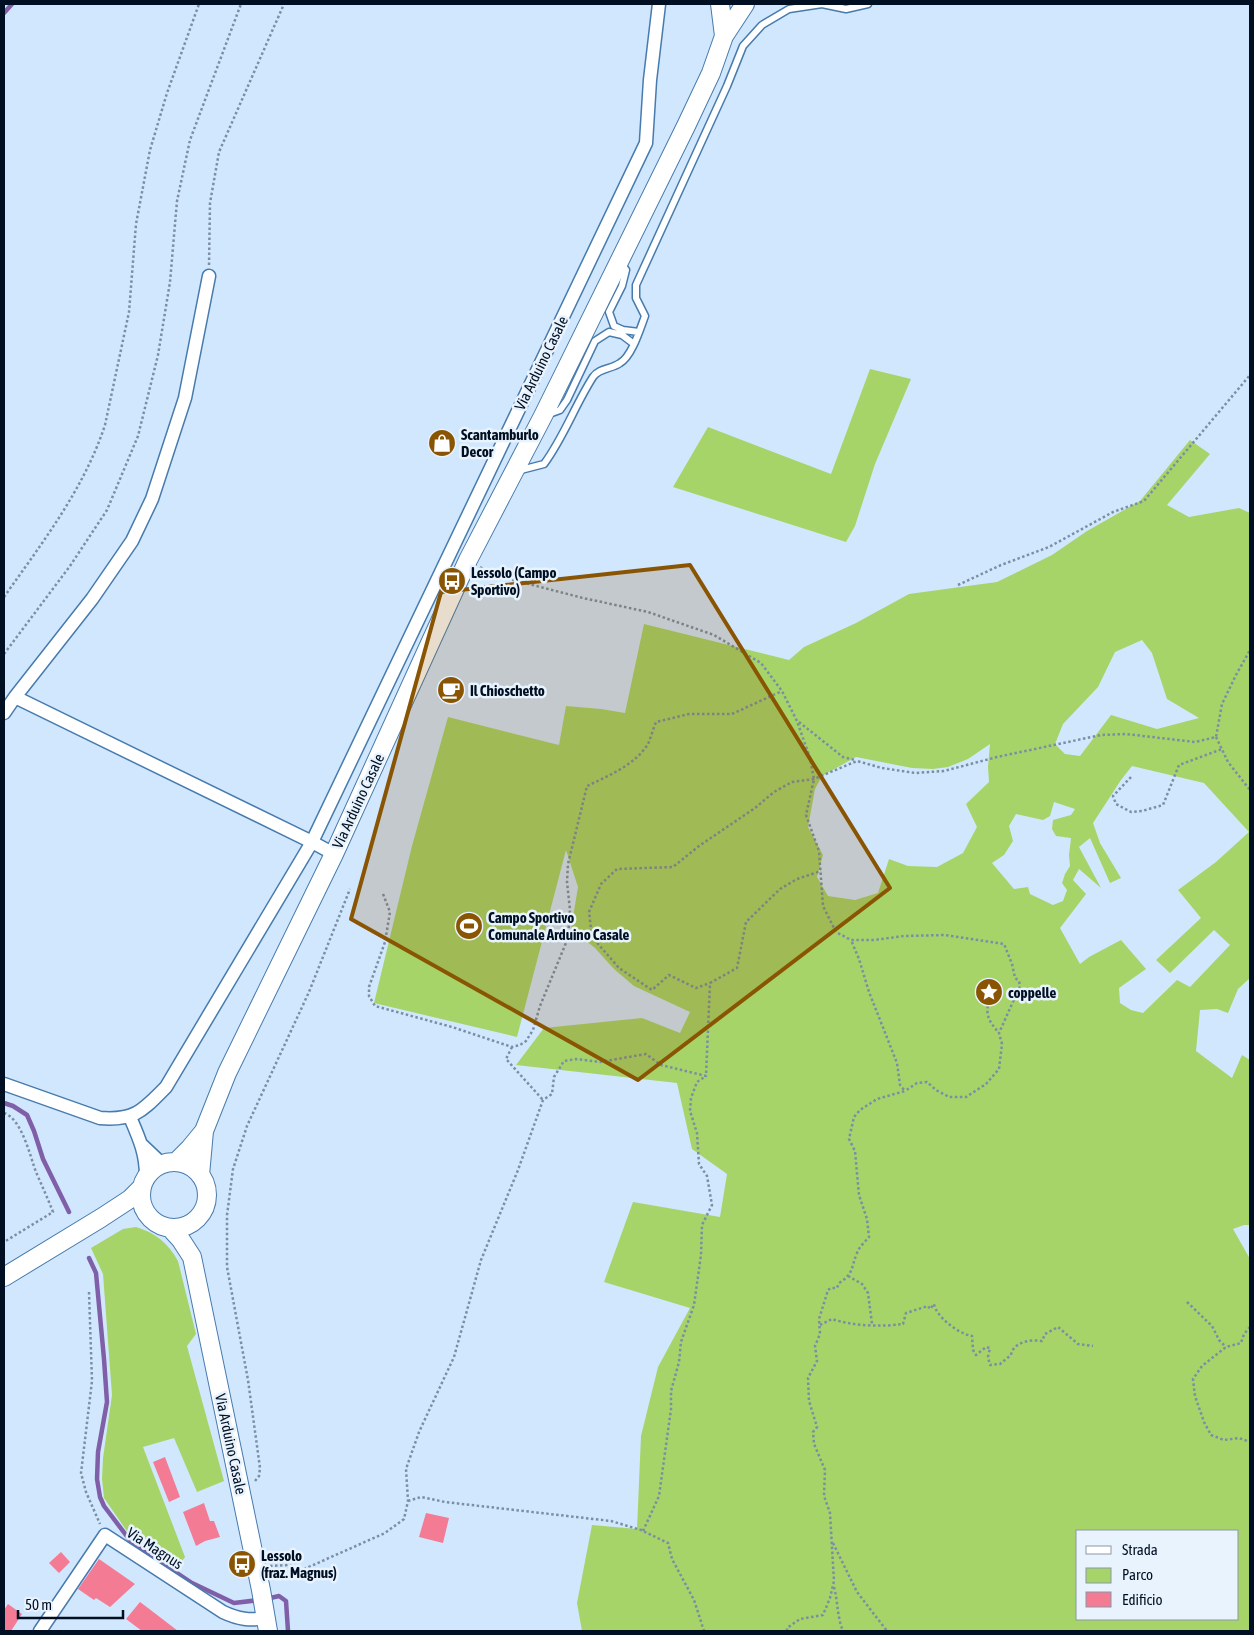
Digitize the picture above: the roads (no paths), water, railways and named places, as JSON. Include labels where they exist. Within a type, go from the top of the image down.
[{"type":"main road","points":[[720,4],[724,36]]},
{"type":"main road","points":[[724,36],[745,4]]},
{"type":"main road","name":"Via Arduino Casale","points":[[334,854],[468,560],[543,416],[707,82],[724,36]]},
{"type":"main road","points":[[200,1175],[204,1131],[227,1074],[334,854]]},
{"type":"main road","points":[[4,1277],[130,1199],[154,1168],[169,1163],[190,1148],[204,1131]]},
{"type":"main road","points":[[169,1163],[193,1168],[200,1175],[206,1186],[207,1198],[205,1208],[196,1220],[187,1225],[170,1228]]},
{"type":"main road","points":[[144,1182],[141,1199],[144,1210],[156,1222],[170,1228],[182,1240],[192,1257]]},
{"type":"main road","points":[[101,1218],[121,1212],[144,1210]]},
{"type":"main road","points":[[192,1257],[196,1220]]},
{"type":"main road","name":"Via Arduino Casale","points":[[192,1257],[262,1590],[266,1620]]},
{"type":"street","name":"Via Arduino Casale","points":[[334,854],[312,842],[646,143],[658,4]]},
{"type":"street","points":[[4,713],[15,696],[92,599],[132,541],[152,499],[185,398],[208,276]]},
{"type":"street","points":[[4,1084],[100,1118],[116,1119],[130,1117],[149,1104],[166,1087],[312,842],[15,696]]},
{"type":"street","points":[[130,1117],[146,1159],[144,1182]]},
{"type":"street","points":[[142,1145],[169,1163]]},
{"type":"street","name":"Via Magnus","points":[[40,1631],[72,1581],[105,1535],[237,1619],[266,1620]]},
{"type":"lane","points":[[514,472],[544,464],[556,448],[594,374],[620,364],[634,344],[645,316],[636,298],[636,285],[727,86],[743,46],[762,25],[789,9],[822,4],[846,9],[868,4]]},
{"type":"lane","points":[[619,260],[626,270],[622,286],[609,312],[614,326],[622,330],[639,332]]},
{"type":"lane","points":[[543,416],[560,410],[567,400],[595,341],[609,332],[622,335],[634,344]]},
{"type":"waterway","points":[[4,13],[12,4]]},
{"type":"waterway","points":[[4,1103],[13,1106],[27,1115],[43,1159],[69,1212]]},
{"type":"waterway","points":[[89,1258],[96,1273],[107,1402],[98,1452],[97,1479],[100,1497],[104,1506],[132,1543],[192,1583],[234,1603],[259,1600]]},
{"type":"waterway","points":[[266,1599],[279,1596],[286,1601],[288,1631]]},
{"type":"place","name":"Scantamburlo Decor","points":[[442,443]]},
{"type":"place","name":"Lessolo (Campo Sportivo)","points":[[452,581]]},
{"type":"place","name":"Il Chioschetto","points":[[451,690]]},
{"type":"place","name":"Campo Sportivo Comunale Arduino Casale","points":[[469,926]]},
{"type":"place","name":"coppelle","points":[[989,992]]},
{"type":"place","name":"Lessolo (fraz. Magnus)","points":[[242,1564]]}]
